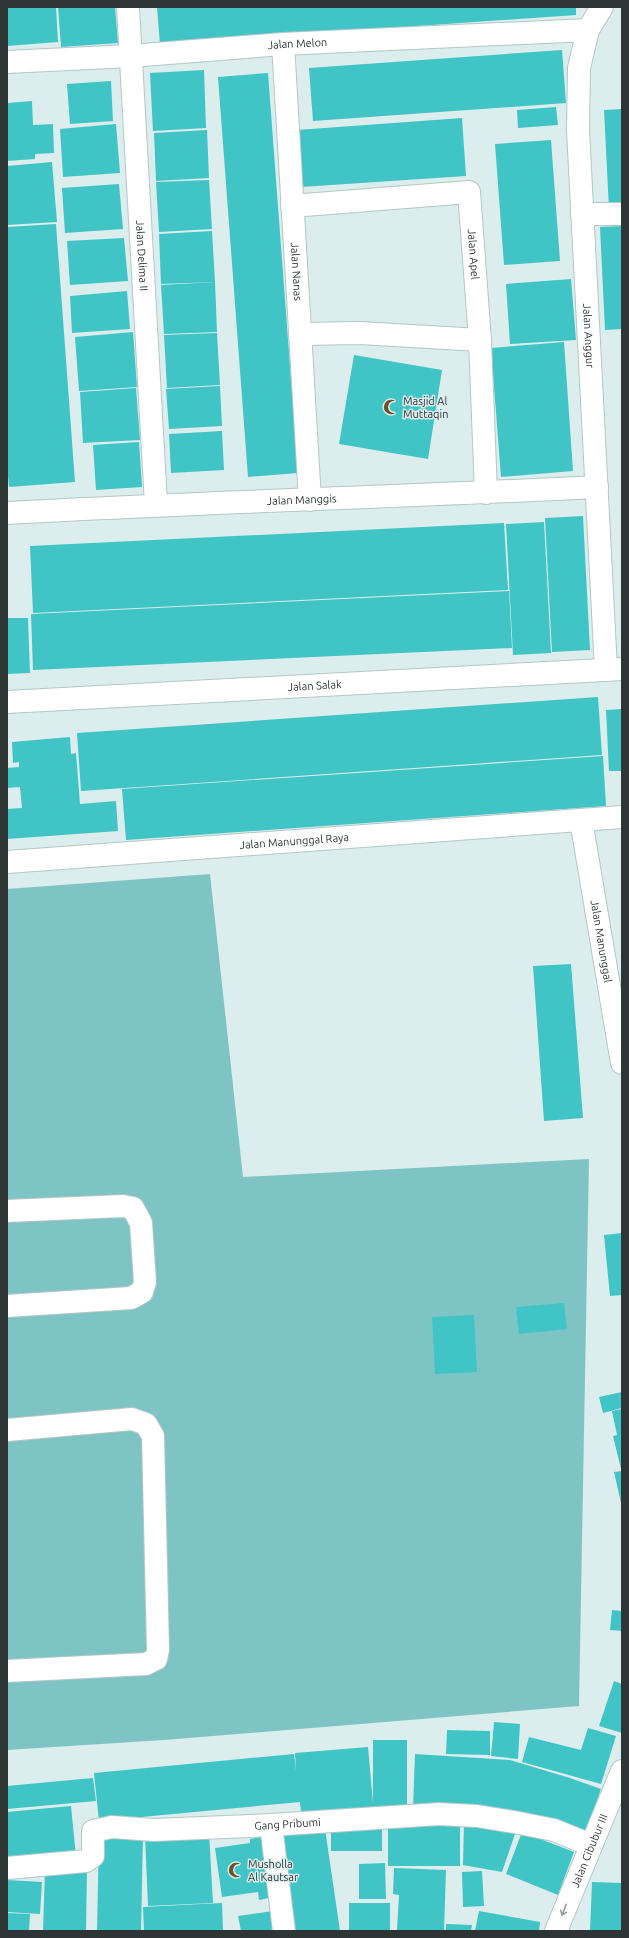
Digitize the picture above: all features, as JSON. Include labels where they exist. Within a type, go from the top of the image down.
[{"type":"street","name":"Jalan Delima II","points":[[128,7],[156,504]]},
{"type":"street","name":"Jalan Anggur","points":[[602,7],[588,30],[580,68],[578,130],[597,487],[614,669]]},
{"type":"street","name":"Jalan Melon","points":[[7,62],[130,56],[283,44],[588,30]]},
{"type":"street","name":"Jalan Nanas","points":[[283,44],[310,500]]},
{"type":"street","name":"Jalan Apel","points":[[292,206],[469,192],[480,340],[486,493]]},
{"type":"street","points":[[582,214],[622,214]]},
{"type":"street","points":[[300,334],[360,333],[480,340]]},
{"type":"street","name":"Jalan Manggis","points":[[7,512],[156,504],[310,500],[597,487]]},
{"type":"street","name":"Jalan Salak","points":[[7,702],[614,669]]},
{"type":"street","name":"Jalan Manunggal Raya","points":[[7,862],[622,817]]},
{"type":"street","name":"Jalan Manunggal","points":[[581,820],[622,1063]]},
{"type":"street","points":[[7,1211],[123,1206],[133,1208],[141,1223],[145,1282],[142,1292],[131,1298],[7,1306]]},
{"type":"street","points":[[7,1430],[132,1419],[146,1424],[153,1436],[158,1650],[156,1659],[146,1664],[7,1671]]},
{"type":"street","name":"Jalan Cibubur III","points":[[556,1931],[622,1771]]},
{"type":"street","name":"Gang Pribumi","points":[[7,1868],[86,1861],[93,1856],[93,1831],[112,1827],[154,1830],[271,1825],[412,1815],[477,1816],[514,1822],[554,1830],[591,1845]]},
{"type":"street","points":[[271,1825],[284,1931]]},
{"type":"shaded area","points":[[210,874],[243,1177],[589,1159],[579,1706],[164,1740],[7,1750],[7,889]]},
{"type":"building","points":[[7,7],[56,7],[58,42],[7,46]]},
{"type":"building","points":[[58,7],[115,7],[118,43],[61,47]]},
{"type":"building","points":[[157,7],[576,7],[576,15],[160,44]]},
{"type":"building","points":[[562,50],[566,103],[313,121],[309,68]]},
{"type":"building","points":[[204,70],[206,128],[153,131],[150,73]]},
{"type":"building","points":[[268,73],[298,473],[248,477],[218,77]]},
{"type":"building","points":[[111,81],[113,121],[70,124],[67,84]]},
{"type":"building","points":[[32,101],[33,125],[53,124],[54,153],[35,154],[35,159],[7,161],[7,103]]},
{"type":"building","points":[[556,107],[558,125],[518,128],[517,110]]},
{"type":"building","points":[[622,109],[622,208],[609,209],[604,110]]},
{"type":"building","points":[[462,118],[466,176],[301,187],[297,130]]},
{"type":"building","points":[[116,124],[120,173],[63,177],[60,129]]},
{"type":"building","points":[[207,130],[209,178],[156,181],[154,133]]},
{"type":"building","points":[[551,140],[560,261],[504,265],[495,144]]},
{"type":"building","points":[[52,162],[57,222],[7,225],[7,166]]},
{"type":"building","points":[[209,180],[212,229],[159,232],[156,182]]},
{"type":"building","points":[[119,184],[123,229],[65,233],[62,188]]},
{"type":"building","points":[[56,224],[75,482],[9,487],[7,465],[7,227]]},
{"type":"building","points":[[622,226],[622,329],[605,330],[600,227]]},
{"type":"building","points":[[212,231],[215,282],[161,284],[159,234]]},
{"type":"building","points":[[124,238],[128,281],[70,285],[67,241]]},
{"type":"building","points":[[571,279],[576,340],[510,344],[506,284]]},
{"type":"building","points":[[215,282],[217,332],[164,334],[161,285]]},
{"type":"building","points":[[127,291],[130,329],[72,333],[70,296]]},
{"type":"building","points":[[133,332],[137,387],[79,391],[75,337]]},
{"type":"building","points":[[217,333],[220,385],[167,388],[164,335]]},
{"type":"building","points":[[564,342],[573,471],[501,477],[491,348]]},
{"type":"building","name":"Masjid Al Muttaqin","points":[[354,355],[442,370],[428,459],[339,444]]},
{"type":"building","points":[[220,386],[222,426],[169,429],[166,389]]},
{"type":"building","points":[[136,388],[140,440],[83,443],[80,392]]},
{"type":"building","points":[[222,431],[224,470],[171,473],[169,434]]},
{"type":"building","points":[[139,442],[142,487],[96,490],[93,445]]},
{"type":"building","points":[[583,516],[590,650],[552,652],[545,518]]},
{"type":"building","points":[[544,522],[551,653],[513,655],[506,524]]},
{"type":"building","points":[[504,523],[508,590],[33,613],[30,546]]},
{"type":"building","points":[[509,591],[512,648],[33,670],[31,614]]},
{"type":"building","points":[[7,618],[28,618],[30,673],[7,674]]},
{"type":"building","points":[[598,697],[602,755],[81,791],[77,733]]},
{"type":"building","points":[[622,709],[622,771],[609,771],[606,710]]},
{"type":"building","points":[[70,737],[71,754],[76,753],[80,804],[116,801],[118,831],[7,839],[7,809],[22,808],[20,787],[7,788],[7,768],[19,767],[19,762],[13,763],[12,742]]},
{"type":"building","points":[[603,756],[606,806],[126,840],[122,789]]},
{"type":"building","points":[[571,964],[583,1118],[544,1121],[533,966]]},
{"type":"building","points":[[622,1233],[622,1295],[610,1296],[604,1235]]},
{"type":"building","points":[[564,1303],[567,1329],[519,1334],[516,1307]]},
{"type":"building","points":[[474,1315],[477,1372],[435,1374],[432,1317]]},
{"type":"building","points":[[622,1392],[622,1408],[603,1413],[599,1397]]},
{"type":"building","points":[[622,1409],[621,1469],[613,1436],[617,1435],[612,1411]]},
{"type":"building","points":[[622,1471],[622,1503],[621,1503],[614,1472]]},
{"type":"building","points":[[612,1610],[622,1611],[622,1631],[610,1630]]},
{"type":"building","points":[[614,1681],[622,1684],[622,1733],[599,1726]]},
{"type":"building","points":[[494,1722],[520,1724],[518,1759],[491,1756]]},
{"type":"building","points":[[588,1728],[616,1736],[601,1784],[522,1762],[529,1737],[581,1750]]},
{"type":"building","points":[[447,1730],[490,1731],[490,1755],[446,1754]]},
{"type":"building","points":[[373,1740],[407,1740],[407,1808],[373,1808]]},
{"type":"building","points":[[368,1747],[374,1814],[302,1821],[300,1802],[99,1821],[94,1773],[294,1754],[296,1771],[295,1753]]},
{"type":"building","points":[[415,1754],[510,1760],[601,1789],[585,1836],[413,1809]]},
{"type":"building","points":[[93,1778],[96,1801],[7,1809],[7,1786]]},
{"type":"building","points":[[71,1806],[76,1857],[7,1863],[7,1812]]},
{"type":"building","points":[[382,1821],[382,1851],[331,1851],[331,1822]]},
{"type":"building","points":[[388,1821],[460,1821],[460,1866],[388,1866]]},
{"type":"building","points":[[324,1822],[340,1931],[290,1931],[276,1829]]},
{"type":"building","points":[[464,1822],[516,1831],[502,1872],[463,1865]]},
{"type":"building","points":[[522,1832],[574,1852],[558,1895],[506,1874]]},
{"type":"building","points":[[209,1833],[213,1903],[148,1906],[145,1836]]},
{"type":"building","points":[[99,1835],[143,1836],[141,1931],[97,1931]]},
{"type":"building","name":"Musholla Al Kautsar","points":[[266,1836],[274,1897],[259,1900],[258,1892],[222,1897],[215,1848],[250,1843],[250,1839]]},
{"type":"building","points":[[385,1863],[386,1899],[359,1899],[359,1864]]},
{"type":"building","points":[[45,1868],[87,1869],[86,1931],[43,1931]]},
{"type":"building","points":[[394,1868],[446,1870],[444,1931],[397,1930],[399,1895],[393,1894]]},
{"type":"building","points":[[482,1871],[484,1906],[463,1907],[462,1872]]},
{"type":"building","points":[[7,1880],[42,1882],[40,1914],[7,1912]]},
{"type":"building","points":[[592,1882],[622,1883],[622,1931],[590,1931]]},
{"type":"building","points":[[222,1903],[223,1931],[144,1931],[143,1907]]},
{"type":"building","points":[[349,1903],[390,1903],[390,1931],[349,1931]]},
{"type":"building","points":[[273,1911],[276,1931],[241,1931],[238,1916]]},
{"type":"building","points":[[479,1911],[540,1922],[539,1931],[475,1931]]},
{"type":"building","points":[[7,1913],[30,1914],[29,1931],[7,1931]]},
{"type":"building","points":[[446,1924],[472,1925],[471,1931],[446,1931]]},
{"type":"place","name":"Masjid Al Muttaqin","points":[[391,407]]},
{"type":"place","name":"Musholla Al Kautsar","points":[[236,1870]]}]
